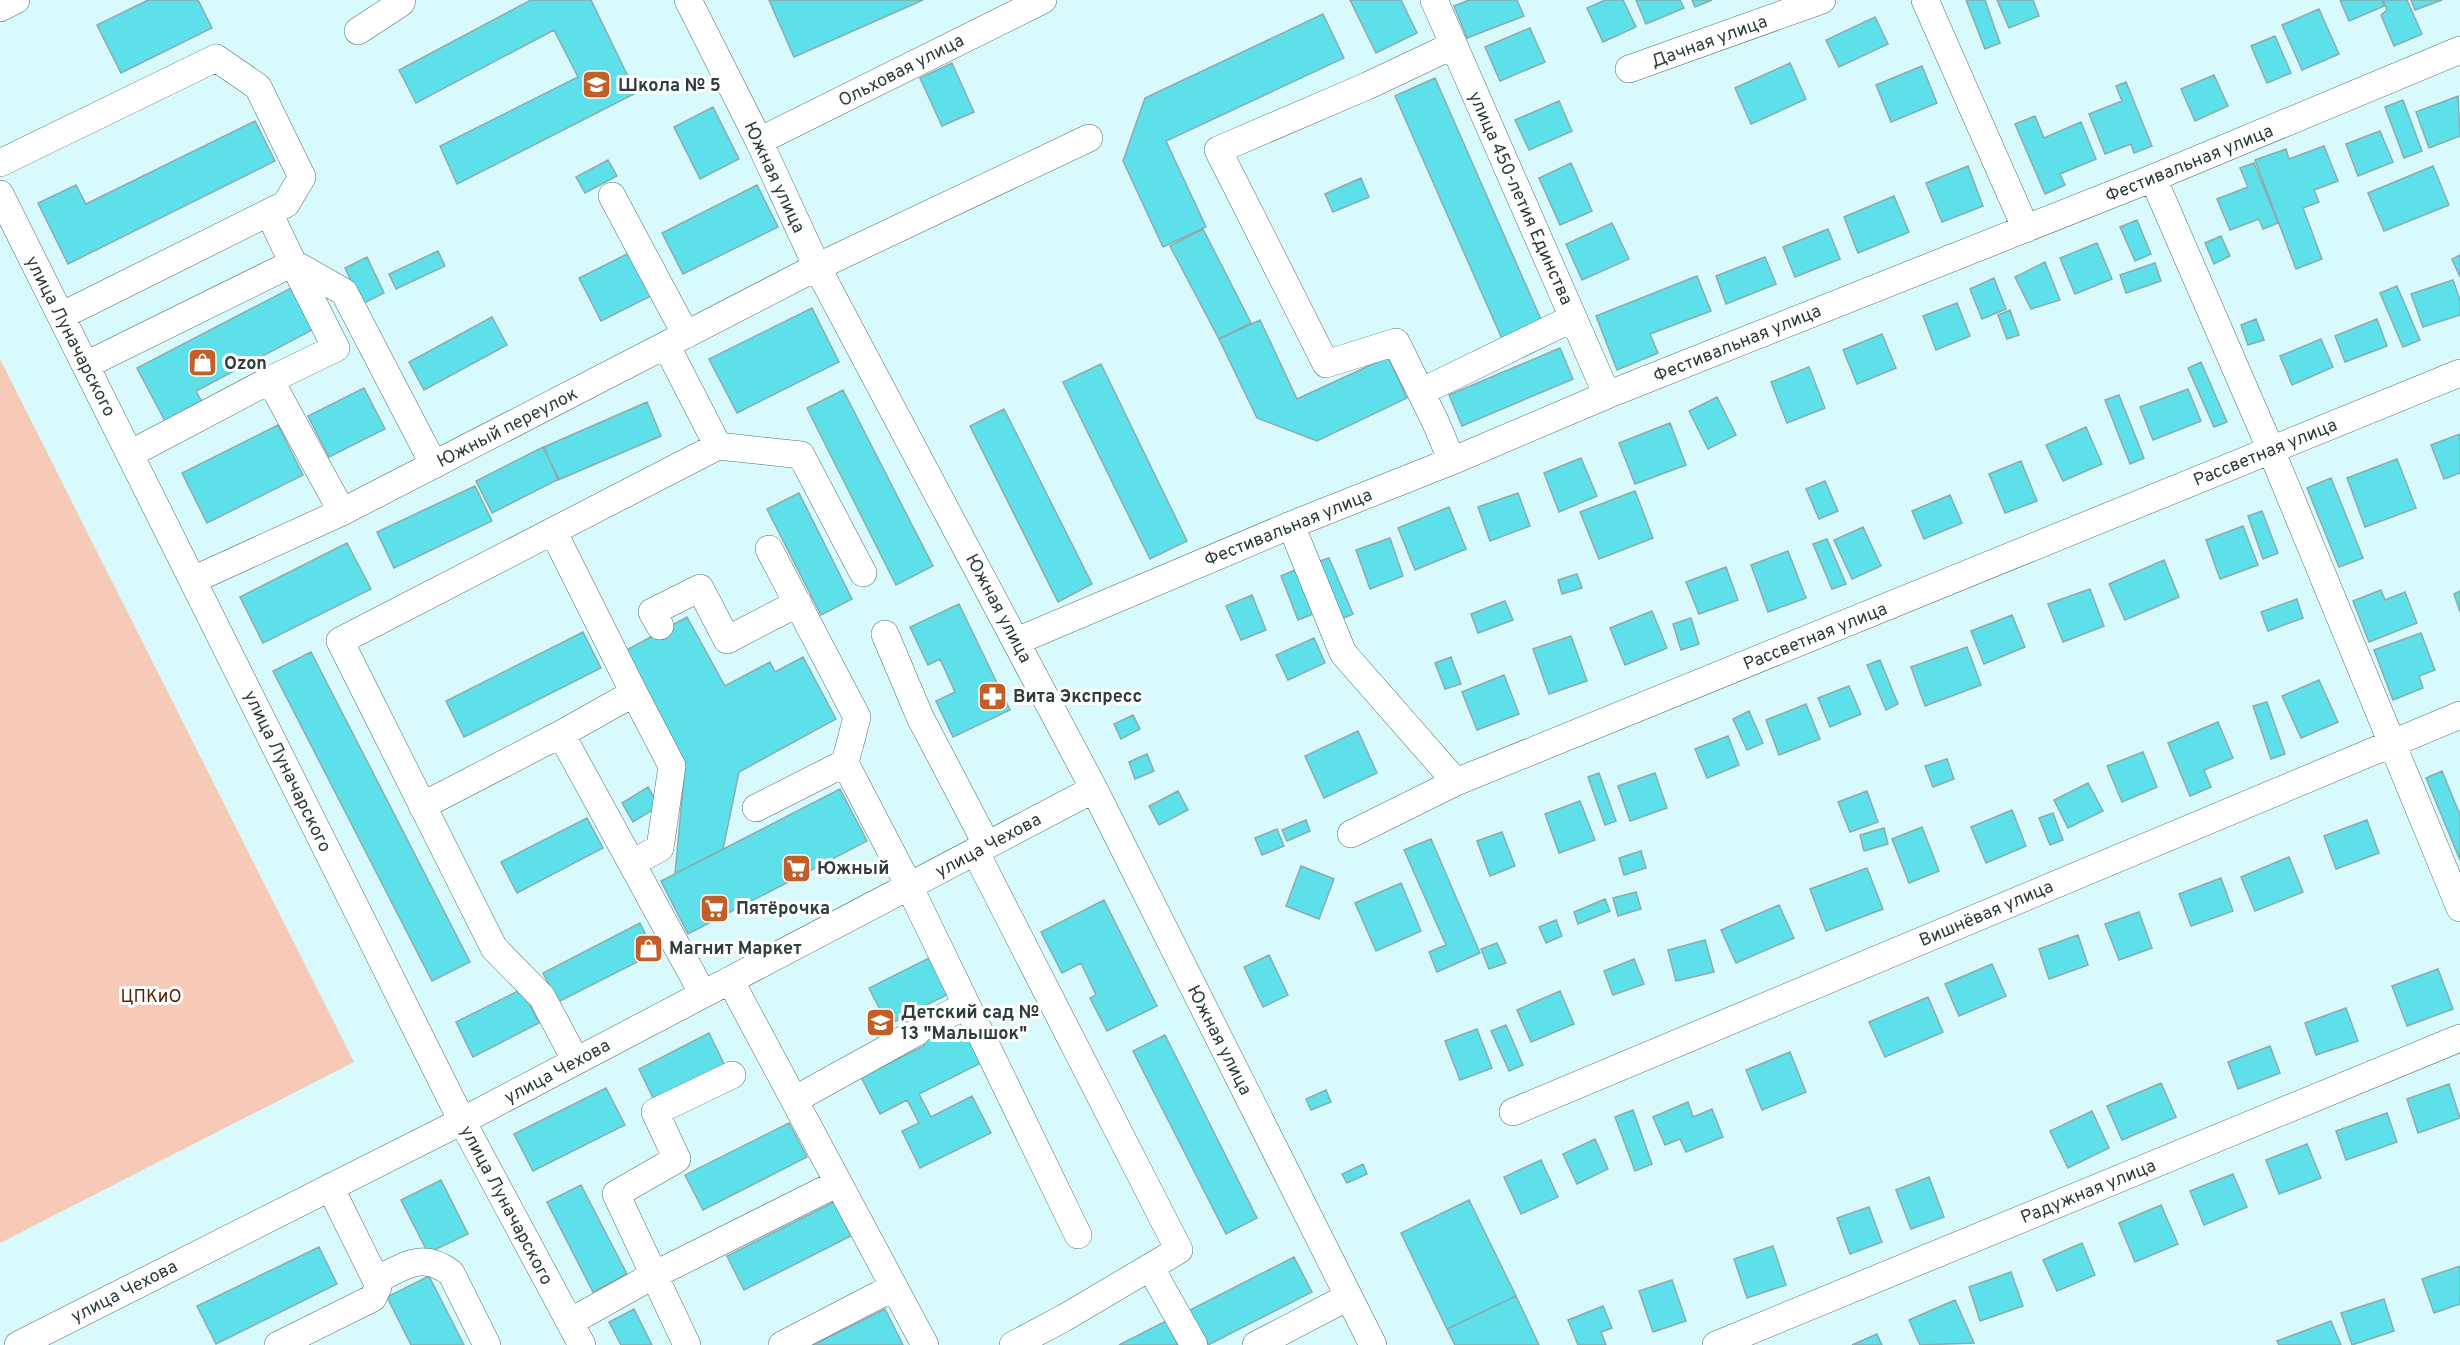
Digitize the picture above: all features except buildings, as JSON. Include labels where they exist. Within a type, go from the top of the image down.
[{"type":"street","points":[[0,8],[16,0]]},
{"type":"street","points":[[358,31],[402,0]]},
{"type":"street","name":"Южная улица","points":[[688,0],[759,141],[817,267],[1094,789],[1373,1345]]},
{"type":"street","name":"Ольховая улица","points":[[759,141],[1003,8],[1043,0]]},
{"type":"street","name":"улица 450-летия Единства","points":[[1434,0],[1607,395]]},
{"type":"street","name":"Дачная улица","points":[[1629,69],[1822,0]]},
{"type":"street","points":[[1925,0],[2026,228]]},
{"type":"street","points":[[1452,461],[1395,342],[1326,364],[1218,150],[1367,86],[1454,45]]},
{"type":"street","name":"Фестивальная улица","points":[[1017,641],[1607,395],[2153,178],[2460,50]]},
{"type":"street","points":[[0,163],[216,58],[258,87],[302,177],[286,204],[62,316]]},
{"type":"street","name":"Южный переулок","points":[[193,580],[342,512],[817,267],[1089,138]]},
{"type":"street","points":[[2153,178],[2271,450],[2460,908]]},
{"type":"street","name":"улица Луначарского","points":[[0,194],[462,1121],[576,1334]]},
{"type":"street","points":[[612,196],[676,340],[718,446]]},
{"type":"street","points":[[130,454],[336,348],[269,213]]},
{"type":"street","points":[[86,365],[293,263]]},
{"type":"street","points":[[293,263],[344,292],[434,465]]},
{"type":"street","points":[[1420,392],[1574,318]]},
{"type":"street","name":"Рассветная улица","points":[[1351,834],[1456,782],[2460,373]]},
{"type":"street","points":[[270,380],[342,512]]},
{"type":"street","points":[[576,1061],[542,997],[494,948],[340,641],[718,446],[801,455],[863,573]]},
{"type":"street","points":[[1291,525],[1343,653],[1456,782]]},
{"type":"street","points":[[553,531],[672,766],[660,848],[632,863]]},
{"type":"street","points":[[770,549],[857,717],[845,763],[909,886],[1078,1235]]},
{"type":"street","points":[[660,626],[652,612],[700,588],[732,651],[798,603]]},
{"type":"street","points":[[885,634],[920,717],[981,848],[1179,1250],[1064,1318],[1013,1345]]},
{"type":"street","points":[[422,806],[561,734],[634,693]]},
{"type":"street","name":"Вишнёвая улица","points":[[1512,1112],[2460,715]]},
{"type":"street","points":[[561,734],[703,994]]},
{"type":"street","points":[[756,808],[845,763]]},
{"type":"street","name":"улица Чехова","points":[[18,1345],[462,1121],[1094,789]]},
{"type":"street","points":[[730,980],[925,1345]]},
{"type":"street","points":[[794,1100],[966,1005]]},
{"type":"street","name":"Радужная улица","points":[[1716,1345],[2460,1038]]},
{"type":"street","points":[[687,1345],[616,1194],[677,1159],[655,1113],[732,1076]]},
{"type":"street","points":[[576,1334],[654,1275],[838,1183]]},
{"type":"street","points":[[278,1345],[373,1298],[378,1287],[330,1187]]},
{"type":"street","points":[[376,1280],[414,1262],[424,1261],[443,1267],[451,1273],[487,1345]]},
{"type":"street","points":[[1150,1268],[1194,1345]]},
{"type":"street","points":[[782,1345],[894,1287]]},
{"type":"street","points":[[1256,1345],[1348,1297]]},
{"type":"green space","name":"ЦПКиО","points":[[0,359],[354,1062],[0,1243]]},
{"type":"place","name":"Школа № 5","points":[[597,85]]},
{"type":"place","name":"Ozon","points":[[203,363]]},
{"type":"place","name":"Вита Экспресс","points":[[992,696]]},
{"type":"place","name":"Южный","points":[[796,868]]},
{"type":"place","name":"Пятёрочка","points":[[715,908]]},
{"type":"place","name":"Магнит Маркет","points":[[648,948]]},
{"type":"place","name":"Детский сад № 13 \"Малышок\"","points":[[880,1022]]}]
